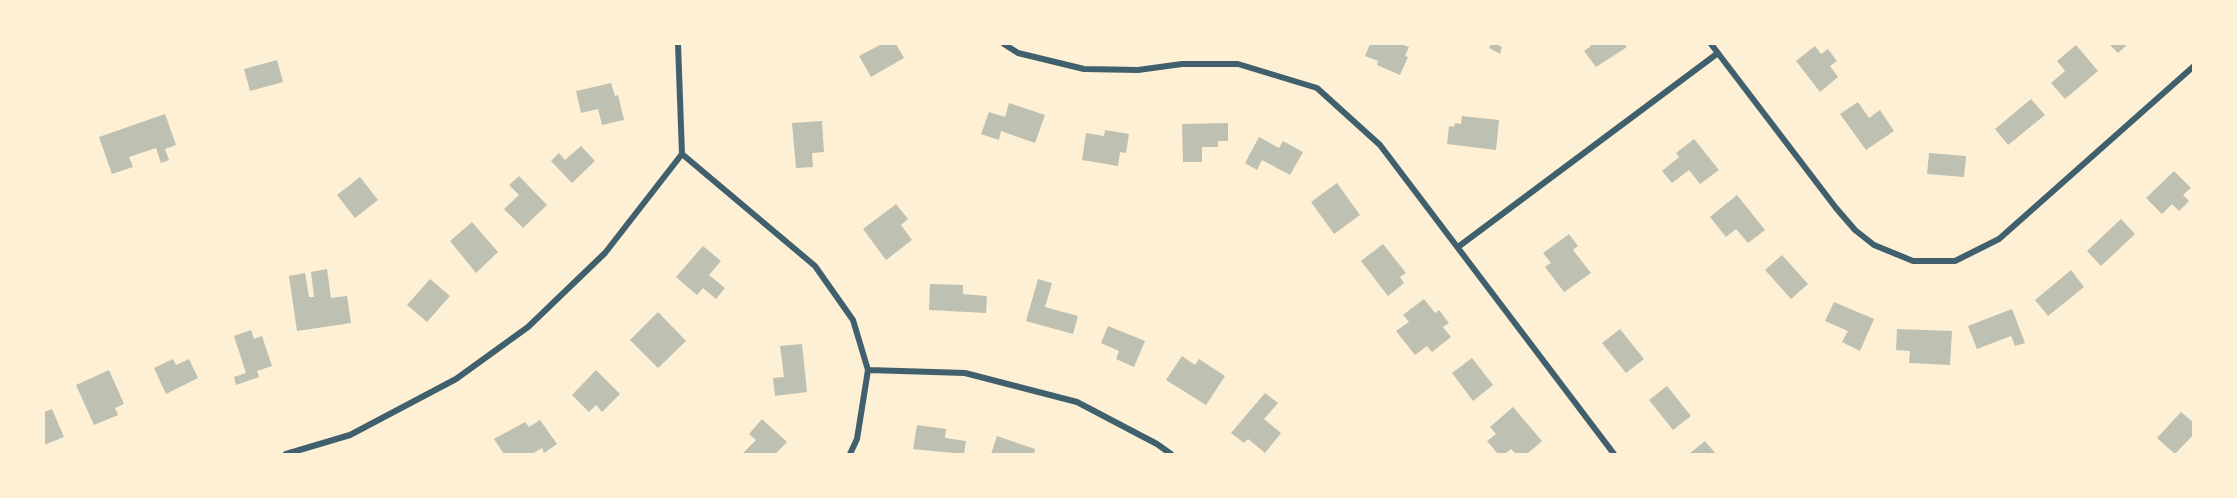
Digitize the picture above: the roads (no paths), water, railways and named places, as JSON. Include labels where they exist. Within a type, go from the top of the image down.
[{"type":"street","points":[[286,454],[350,435],[456,379],[528,327],[605,253],[682,154],[678,44]]},
{"type":"street","points":[[1004,44],[1018,53],[1084,69],[1138,70],[1182,64],[1238,64],[1317,88],[1380,145],[1614,454]]},
{"type":"street","points":[[1711,44],[1855,230],[1874,245],[1913,261],[1955,261],[1999,239],[2193,66]]},
{"type":"street","points":[[1458,247],[1718,53]]},
{"type":"street","points":[[682,154],[815,266],[853,320],[868,370],[857,439],[850,454]]},
{"type":"street","points":[[868,370],[965,373],[1077,402],[1157,444],[1171,454]]}]
